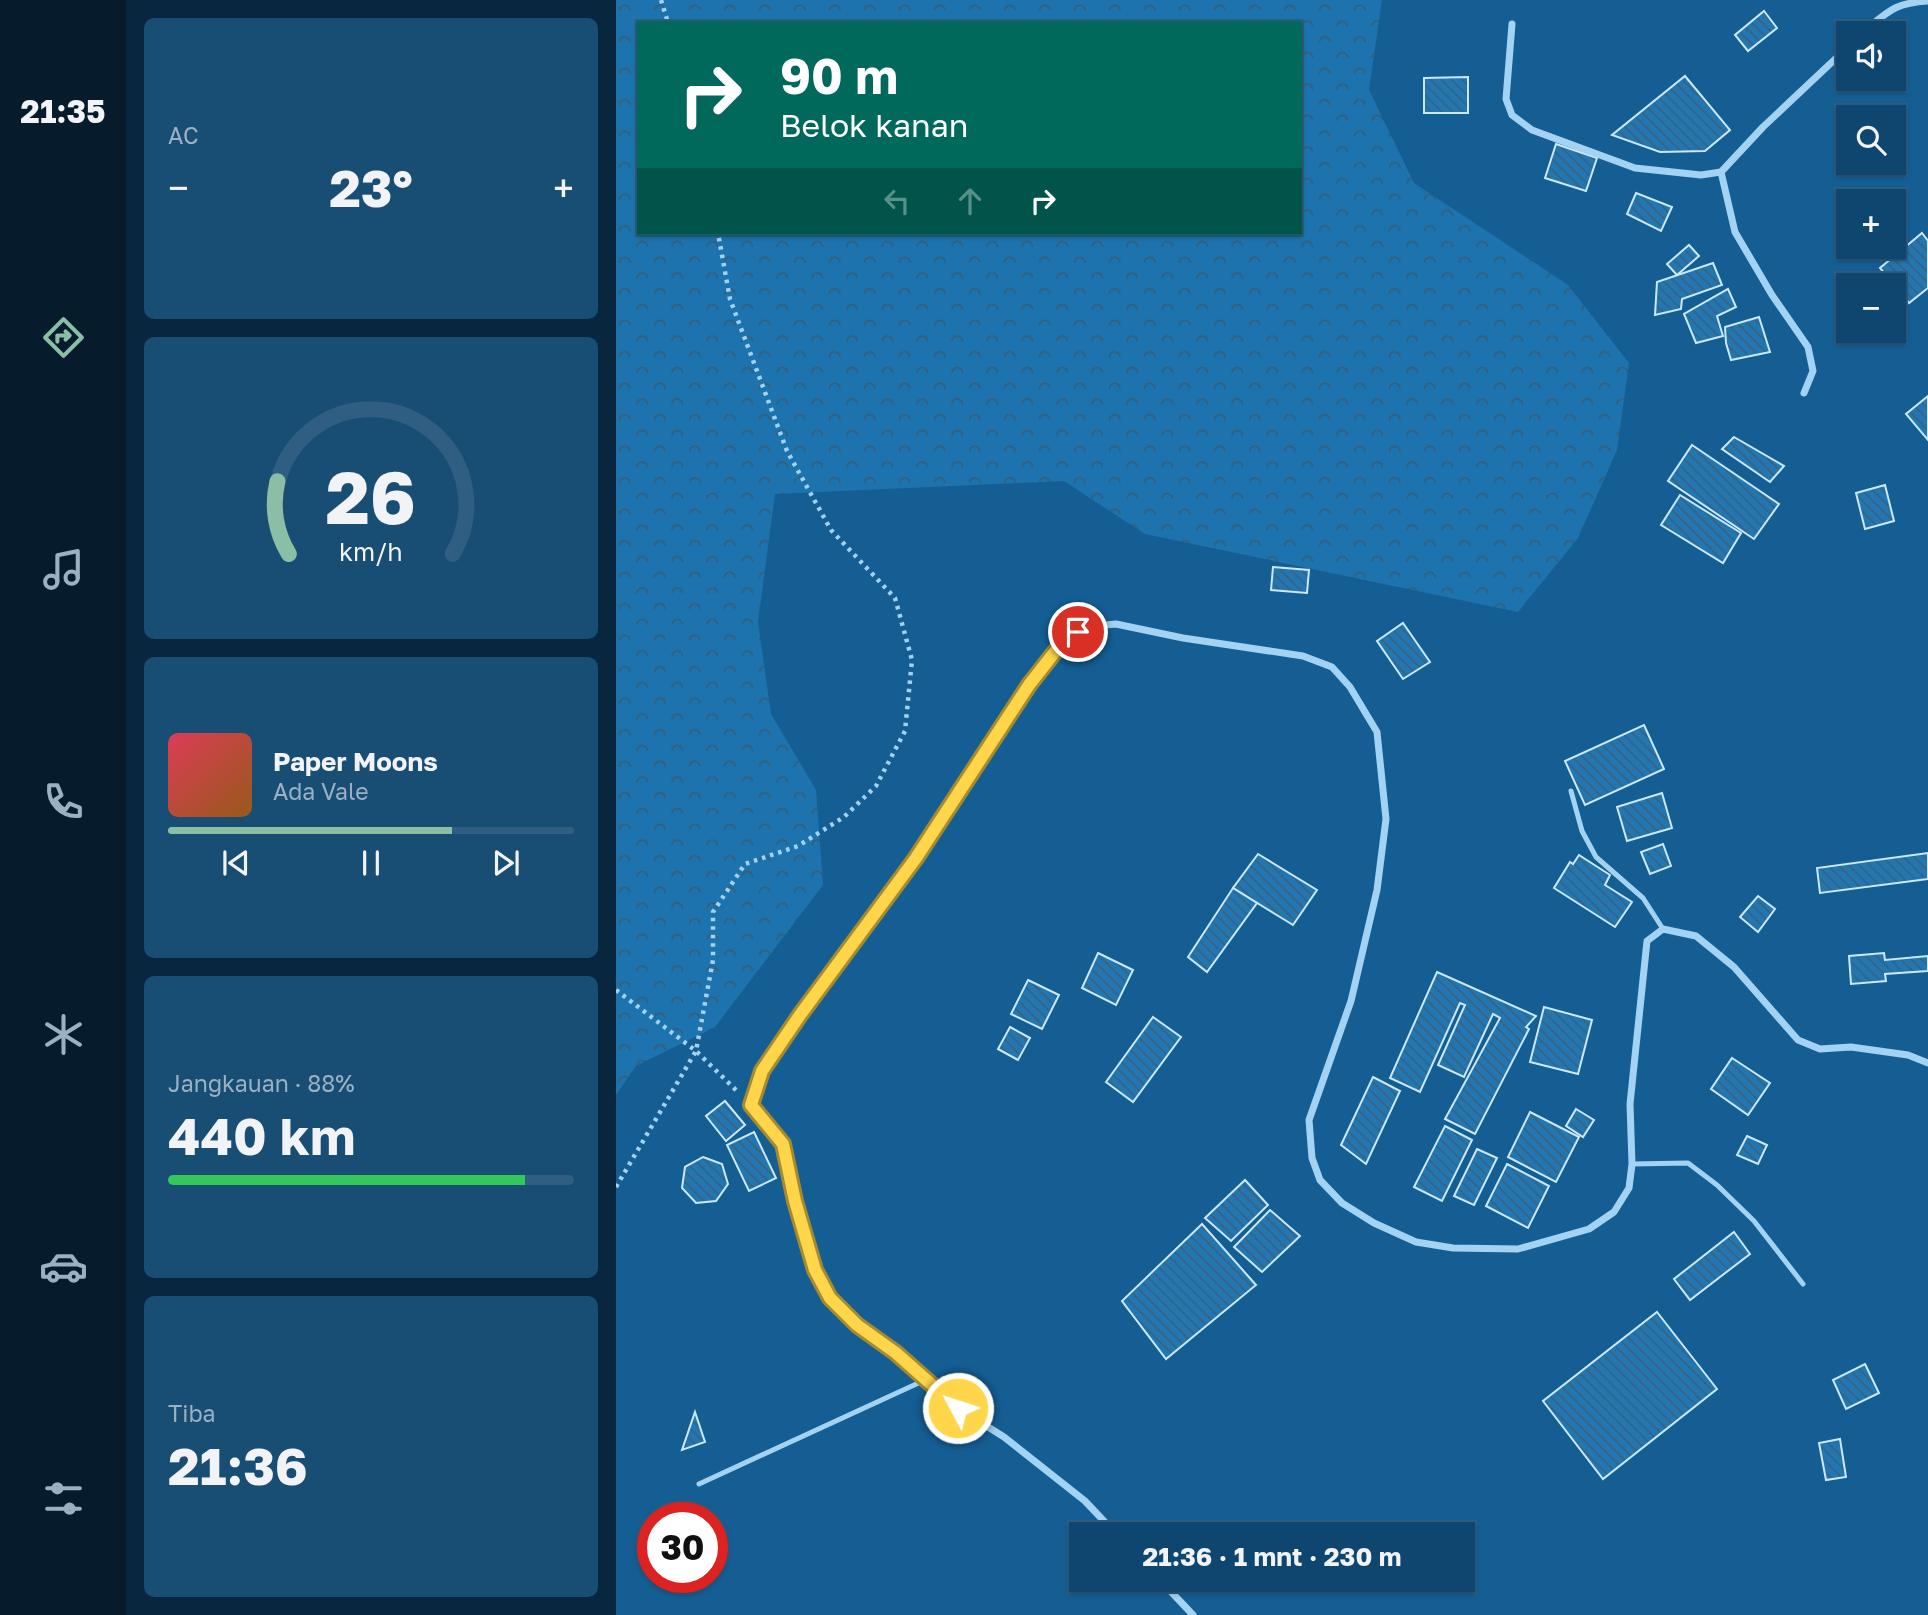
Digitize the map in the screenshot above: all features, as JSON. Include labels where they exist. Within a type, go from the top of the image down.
[{"type":"street","points":[[1875,21],[1894,4],[1928,1]]},
{"type":"street","points":[[1513,24],[1506,99],[1512,115],[1532,130],[1635,168],[1702,175],[1721,172],[1763,127],[1836,58]]},
{"type":"street","points":[[1721,172],[1735,232],[1772,295],[1808,347],[1813,371],[1804,393]]},
{"type":"street","points":[[1105,1522],[1084,1500],[1048,1470],[1004,1437],[958,1408],[896,1353],[857,1325],[830,1298],[815,1270],[795,1201],[783,1144],[751,1105],[762,1071],[916,858],[1029,685],[1065,639],[1095,626],[1116,624],[1183,638],[1303,656],[1332,667],[1350,687],[1377,732],[1386,819],[1377,890],[1351,1001],[1309,1119],[1312,1158],[1320,1180],[1342,1203],[1374,1223],[1416,1242],[1465,1249],[1518,1250],[1589,1229],[1615,1212],[1629,1188],[1632,1164],[1630,1104],[1647,941],[1663,929],[1696,936],[1734,967],[1798,1040],[1820,1049],[1851,1047],[1908,1055],[1928,1063]]},
{"type":"street","points":[[1171,1592],[1193,1615]]},
{"type":"lane","points":[[1571,792],[1582,831],[1596,857],[1643,898],[1663,929]]},
{"type":"lane","points":[[1632,1164],[1688,1163],[1717,1185],[1754,1221],[1803,1284]]},
{"type":"lane","points":[[699,1484],[925,1380]]},
{"type":"path","points":[[661,0],[667,21]]},
{"type":"path","points":[[616,1187],[696,1051],[713,960],[713,912],[745,864],[798,846],[844,817],[876,786],[905,731],[912,660],[895,598],[831,530],[787,451],[730,299],[718,235]]},
{"type":"path","points":[[616,990],[696,1051],[751,1105]]},
{"type":"green space","points":[[616,0],[1382,0],[1369,90],[1414,183],[1568,285],[1629,363],[1617,450],[1578,538],[1518,612],[1145,534],[1064,481],[775,494],[758,622],[771,714],[816,790],[823,885],[715,1027],[636,1066],[616,1095]]},
{"type":"building","points":[[1764,11],[1777,28],[1748,51],[1735,35]]},
{"type":"building","points":[[1685,76],[1730,130],[1705,151],[1660,152],[1612,135]]},
{"type":"building","points":[[1468,77],[1468,113],[1424,113],[1424,78]]},
{"type":"building","points":[[1556,144],[1597,158],[1586,191],[1545,178]]},
{"type":"building","points":[[1636,193],[1672,207],[1661,231],[1627,214]]},
{"type":"building","points":[[1922,233],[1928,241],[1928,288],[1909,303],[1906,299],[1906,273],[1884,273],[1880,268],[1891,259],[1906,259],[1906,246]]},
{"type":"building","points":[[1689,245],[1699,256],[1677,275],[1667,264]]},
{"type":"building","points":[[1713,263],[1722,285],[1682,299],[1681,309],[1655,315],[1657,282]]},
{"type":"building","points":[[1728,289],[1736,307],[1717,316],[1723,336],[1696,343],[1684,314]]},
{"type":"building","points":[[1759,317],[1770,352],[1731,360],[1725,327]]},
{"type":"building","points":[[1928,396],[1928,440],[1906,414]]},
{"type":"building","points":[[1734,437],[1784,466],[1770,482],[1722,449]]},
{"type":"building","points":[[1692,445],[1779,504],[1754,539],[1668,481]]},
{"type":"building","points":[[1885,485],[1894,521],[1865,529],[1856,493]]},
{"type":"building","points":[[1680,495],[1741,533],[1723,563],[1661,525]]},
{"type":"building","points":[[1273,567],[1309,570],[1307,593],[1271,590]]},
{"type":"building","points":[[1403,623],[1430,662],[1403,679],[1377,641]]},
{"type":"building","points":[[1644,725],[1664,769],[1585,805],[1565,761]]},
{"type":"building","points":[[1662,793],[1672,828],[1627,841],[1617,807]]},
{"type":"building","points":[[1663,844],[1671,866],[1650,874],[1641,852]]},
{"type":"building","points":[[1928,853],[1928,879],[1820,893],[1817,868]]},
{"type":"building","points":[[1258,854],[1317,890],[1293,925],[1233,888]]},
{"type":"building","points":[[1579,855],[1610,875],[1605,885],[1632,902],[1615,927],[1554,888],[1570,862],[1573,864]]},
{"type":"building","points":[[1233,888],[1257,903],[1207,972],[1188,957]]},
{"type":"building","points":[[1758,896],[1775,909],[1758,932],[1740,917]]},
{"type":"building","points":[[1098,953],[1133,970],[1116,1005],[1082,988]]},
{"type":"building","points":[[1884,953],[1885,960],[1928,956],[1928,971],[1885,974],[1886,981],[1851,984],[1849,956]]},
{"type":"building","points":[[1437,972],[1536,1016],[1526,1027],[1529,1029],[1475,1134],[1445,1119],[1500,1018],[1493,1014],[1464,1077],[1438,1065],[1465,1005],[1460,1003],[1420,1092],[1390,1078]]},
{"type":"building","points":[[1028,980],[1059,995],[1042,1029],[1011,1014]]},
{"type":"building","points":[[1544,1007],[1592,1020],[1578,1074],[1530,1062]]},
{"type":"building","points":[[1153,1017],[1181,1037],[1133,1102],[1106,1082]]},
{"type":"building","points":[[1010,1027],[1030,1038],[1018,1060],[998,1049]]},
{"type":"building","points":[[1732,1058],[1770,1083],[1748,1115],[1711,1089]]},
{"type":"building","points":[[1373,1077],[1400,1091],[1366,1164],[1341,1145]]},
{"type":"building","points":[[725,1101],[745,1125],[726,1141],[706,1116]]},
{"type":"building","points":[[1576,1109],[1594,1120],[1583,1137],[1566,1126]]},
{"type":"building","points":[[1530,1112],[1579,1137],[1556,1182],[1508,1157]]},
{"type":"building","points":[[1445,1126],[1472,1140],[1442,1201],[1414,1187]]},
{"type":"building","points":[[754,1132],[776,1178],[749,1191],[727,1145]]},
{"type":"building","points":[[1747,1136],[1767,1145],[1758,1164],[1737,1155]]},
{"type":"building","points":[[1477,1149],[1497,1158],[1474,1205],[1454,1196]]},
{"type":"building","points":[[703,1157],[722,1164],[728,1184],[716,1201],[696,1203],[682,1188],[685,1167]]},
{"type":"building","points":[[1507,1164],[1549,1186],[1528,1228],[1486,1206]]},
{"type":"building","points":[[1245,1180],[1268,1205],[1231,1241],[1205,1218]]},
{"type":"building","points":[[1270,1210],[1300,1236],[1262,1272],[1234,1247]]},
{"type":"building","points":[[1202,1224],[1256,1285],[1166,1359],[1122,1301]]},
{"type":"building","points":[[1734,1232],[1750,1254],[1690,1300],[1674,1279]]},
{"type":"building","points":[[1657,1312],[1717,1389],[1603,1479],[1543,1401]]},
{"type":"building","points":[[1865,1364],[1879,1393],[1846,1409],[1833,1380]]},
{"type":"building","points":[[695,1412],[705,1442],[682,1450]]},
{"type":"building","points":[[1840,1439],[1846,1477],[1826,1480],[1819,1443]]},
{"type":"route","points":[[958,1408],[896,1353],[857,1325],[830,1298],[815,1270],[795,1201],[783,1144],[751,1105],[762,1071],[800,1015],[916,858],[1029,685],[1065,639],[1078,632]]}]
